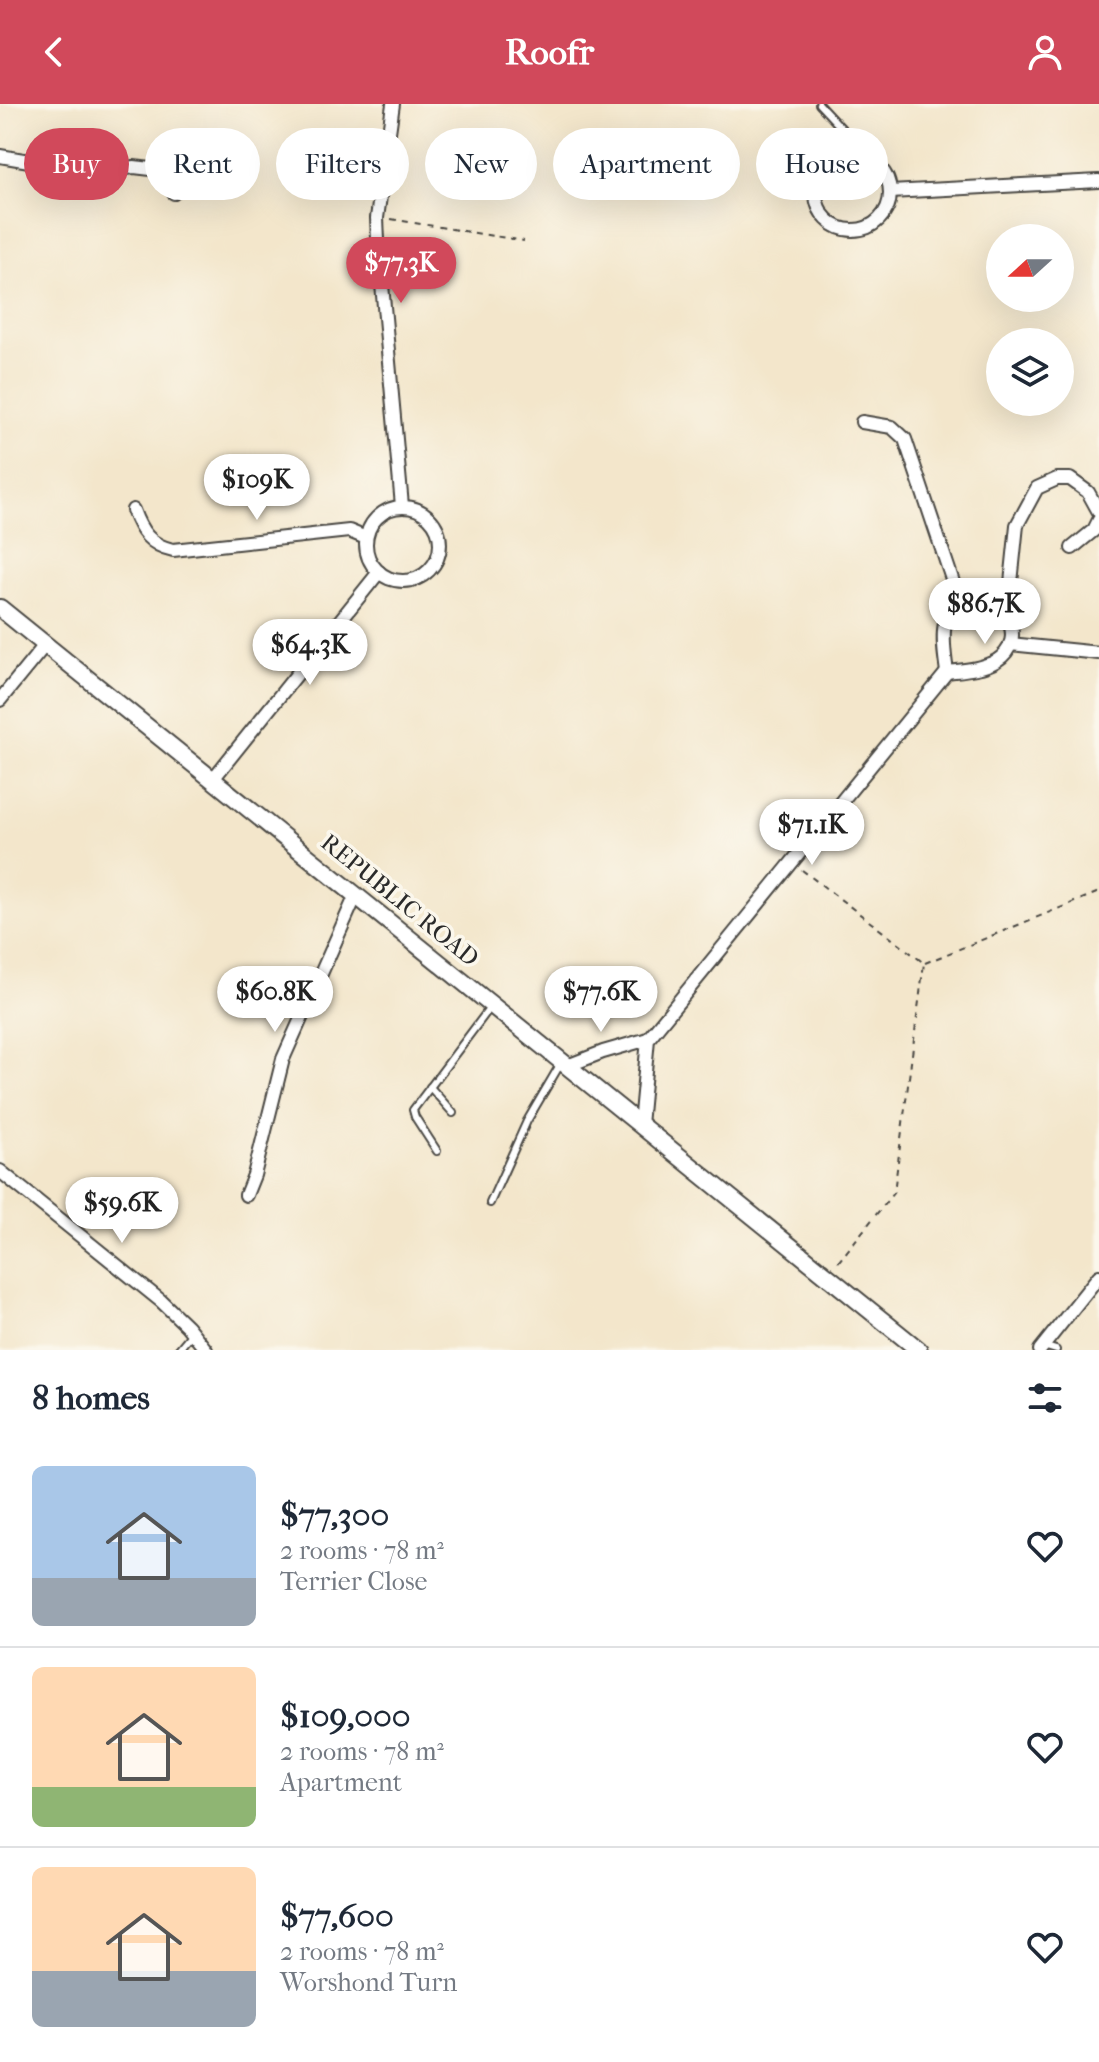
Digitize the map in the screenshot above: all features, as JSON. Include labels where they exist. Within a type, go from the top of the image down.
[{"type":"street","points":[[393,104],[377,218],[402,506]]},
{"type":"street","points":[[0,156],[94,172],[145,168]]},
{"type":"street","points":[[890,192],[1099,181]]},
{"type":"street","points":[[818,200],[829,222],[849,230],[869,227],[885,212],[890,192],[888,182]]},
{"type":"street","points":[[862,422],[892,427],[905,439],[959,600]]},
{"type":"street","points":[[994,602],[1011,583],[1017,525],[1037,488],[1057,479],[1070,479],[1088,492],[1099,512]]},
{"type":"street","points":[[402,506],[418,509],[433,522],[440,536],[438,556],[427,572],[413,580],[394,580],[379,572],[369,559],[366,538],[370,525],[389,509],[402,506]]},
{"type":"street","points":[[133,510],[147,538],[173,550],[349,531],[366,538]]},
{"type":"street","points":[[1072,548],[1094,530],[1099,520]]},
{"type":"street","points":[[213,779],[379,572]]},
{"type":"street","points":[[640,1125],[648,1039],[679,997],[793,863],[947,672],[985,666],[1005,654],[1012,632],[1010,620],[994,602],[978,597],[959,600],[950,608],[944,630],[947,672]]},
{"type":"street","name":"REPUBLIC ROAD","points":[[0,608],[919,1350]]},
{"type":"street","points":[[1010,644],[1099,653]]},
{"type":"street","points":[[0,700],[45,645]]},
{"type":"street","points":[[246,1195],[254,1175],[283,1059],[356,895]]},
{"type":"street","points":[[564,1064],[648,1039]]},
{"type":"street","points":[[0,1171],[137,1281],[193,1332],[206,1350]]},
{"type":"street","points":[[1046,1349],[1099,1276]]},
{"type":"lane","points":[[819,104],[841,128]]},
{"type":"lane","points":[[437,1151],[413,1110],[492,1005]]},
{"type":"lane","points":[[490,1203],[527,1121],[564,1064]]},
{"type":"lane","points":[[430,1087],[453,1113]]},
{"type":"lane","points":[[178,1350],[193,1332]]},
{"type":"path","points":[[377,218],[524,241]]},
{"type":"path","points":[[793,863],[924,963]]},
{"type":"path","points":[[924,963],[1099,892]]},
{"type":"path","points":[[827,1275],[894,1192],[924,963]]}]
